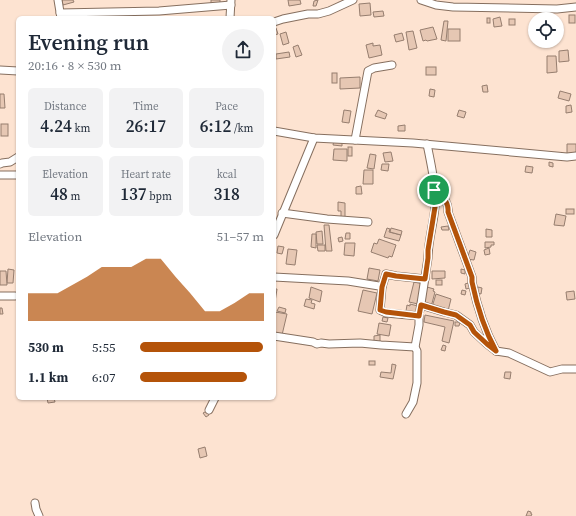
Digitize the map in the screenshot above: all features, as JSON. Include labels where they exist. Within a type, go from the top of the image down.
[{"type":"street","points":[[58,0],[60,15],[159,11],[231,3],[230,16]]},
{"type":"street","points":[[276,21],[329,11],[353,0]]},
{"type":"street","points":[[421,0],[436,5],[453,7],[576,8]]},
{"type":"street","points":[[355,140],[368,71],[374,68],[392,65]]},
{"type":"street","points":[[0,70],[16,71]]},
{"type":"street","points":[[276,131],[314,138],[427,144],[576,156]]},
{"type":"street","points":[[276,229],[314,138]]},
{"type":"street","points":[[406,414],[413,402],[417,383],[417,351],[415,347],[435,207],[433,176],[427,144]]},
{"type":"street","points":[[0,164],[10,162],[16,158]]},
{"type":"street","points":[[0,175],[16,176]]},
{"type":"street","points":[[434,190],[444,198],[448,206],[448,212],[472,277],[480,313],[490,340],[496,351]]},
{"type":"street","points":[[282,213],[327,219],[368,222]]},
{"type":"street","points":[[419,316],[380,310],[382,287],[386,274],[425,279]]},
{"type":"street","points":[[276,277],[348,281],[382,287]]},
{"type":"street","points":[[0,296],[16,296]]},
{"type":"street","points":[[421,305],[456,315],[470,325],[474,332],[496,351],[509,353],[550,372],[562,369],[576,369]]},
{"type":"street","points":[[276,336],[313,342],[317,344],[360,343],[415,347]]},
{"type":"street","points":[[209,410],[214,400]]},
{"type":"street","points":[[35,504],[39,516]]},
{"type":"building","points":[[62,0],[73,0],[74,2],[63,5]]},
{"type":"building","points":[[211,0],[220,0],[220,5],[211,4]]},
{"type":"building","points":[[288,0],[300,0],[301,4],[289,6]]},
{"type":"building","points":[[318,0],[316,6],[313,6],[314,1]]},
{"type":"building","points":[[370,3],[371,15],[360,16],[359,4]]},
{"type":"building","points":[[383,11],[384,16],[374,17],[373,12]]},
{"type":"building","points":[[569,15],[575,15],[575,23],[569,23]]},
{"type":"building","points":[[500,17],[502,26],[494,27],[493,19]]},
{"type":"building","points":[[487,18],[490,18],[490,23],[487,23]]},
{"type":"building","points":[[509,19],[515,19],[515,25],[509,25]]},
{"type":"building","points":[[444,21],[448,21],[446,41],[441,40]]},
{"type":"building","points":[[433,27],[437,39],[423,41],[420,30]]},
{"type":"building","points":[[448,29],[460,29],[460,41],[448,41]]},
{"type":"building","points":[[413,31],[417,48],[409,50],[406,32]]},
{"type":"building","points":[[286,32],[289,43],[283,45],[280,34]]},
{"type":"building","points":[[402,33],[404,40],[396,42],[394,35]]},
{"type":"building","points":[[373,43],[373,46],[380,45],[382,55],[369,58],[366,45]]},
{"type":"building","points":[[298,45],[302,55],[296,57],[293,47]]},
{"type":"building","points":[[568,50],[569,61],[559,62],[559,51]]},
{"type":"building","points":[[289,52],[290,57],[276,59],[276,54]]},
{"type":"building","points":[[547,56],[556,56],[557,72],[547,73]]},
{"type":"building","points":[[426,67],[436,67],[436,75],[426,75]]},
{"type":"building","points":[[332,73],[337,73],[337,83],[332,83]]},
{"type":"building","points":[[360,77],[360,88],[340,89],[340,78]]},
{"type":"building","points":[[487,85],[488,92],[483,92],[482,86]]},
{"type":"building","points":[[430,89],[435,90],[434,97],[429,96]]},
{"type":"building","points":[[560,91],[571,94],[569,101],[558,98]]},
{"type":"building","points":[[0,94],[4,94],[5,108],[0,108]]},
{"type":"building","points":[[571,105],[572,112],[566,113],[566,106]]},
{"type":"building","points":[[344,110],[351,111],[349,123],[342,122]]},
{"type":"building","points":[[378,110],[387,114],[385,119],[375,116]]},
{"type":"building","points":[[459,110],[466,112],[464,118],[457,116]]},
{"type":"building","points":[[1,124],[8,124],[8,136],[1,136]]},
{"type":"building","points":[[405,125],[405,131],[398,131],[398,126]]},
{"type":"building","points":[[334,140],[342,141],[342,146],[333,145]]},
{"type":"building","points":[[567,144],[576,144],[576,153],[567,154]]},
{"type":"building","points":[[348,147],[352,147],[352,156],[348,156]]},
{"type":"building","points":[[334,149],[347,149],[347,161],[333,160]]},
{"type":"building","points":[[391,152],[393,161],[385,162],[383,153]]},
{"type":"building","points":[[370,154],[376,155],[374,169],[367,168]]},
{"type":"building","points":[[549,162],[553,163],[553,167],[549,166]]},
{"type":"building","points":[[382,164],[389,164],[388,171],[381,170]]},
{"type":"building","points":[[526,166],[533,167],[532,173],[525,172]]},
{"type":"building","points":[[364,170],[373,170],[373,184],[363,184]]},
{"type":"building","points":[[361,186],[362,194],[356,194],[356,187]]},
{"type":"building","points":[[338,202],[345,203],[345,219],[341,218],[341,211],[338,211]]},
{"type":"building","points":[[566,209],[574,209],[574,214],[566,214]]},
{"type":"building","points":[[556,214],[566,216],[564,226],[554,225]]},
{"type":"building","points":[[324,225],[329,225],[332,251],[326,251]]},
{"type":"building","points":[[448,226],[449,230],[442,230],[441,227]]},
{"type":"building","points":[[387,228],[390,229],[389,232],[401,235],[399,241],[384,237]]},
{"type":"building","points":[[391,228],[402,231],[401,235],[390,232]]},
{"type":"building","points":[[486,229],[492,230],[492,237],[486,237]]},
{"type":"building","points":[[322,231],[323,244],[317,244],[316,232]]},
{"type":"building","points":[[346,233],[350,233],[350,239],[345,239]]},
{"type":"building","points":[[312,234],[316,234],[316,248],[311,247]]},
{"type":"building","points":[[342,237],[343,241],[339,242],[338,238]]},
{"type":"building","points":[[379,239],[396,245],[392,257],[389,256],[388,258],[371,252],[374,243],[377,244]]},
{"type":"building","points":[[485,242],[494,242],[494,245],[485,248]]},
{"type":"building","points":[[345,243],[355,243],[354,256],[344,255]]},
{"type":"building","points":[[317,245],[325,245],[325,251],[318,251]]},
{"type":"building","points":[[278,246],[284,247],[282,254],[277,253]]},
{"type":"building","points":[[489,248],[490,254],[485,255],[484,250]]},
{"type":"building","points":[[288,249],[297,250],[295,265],[286,264]]},
{"type":"building","points":[[470,250],[476,252],[474,260],[467,259]]},
{"type":"building","points":[[369,268],[380,270],[378,281],[367,279]]},
{"type":"building","points":[[8,269],[14,270],[13,283],[7,283]]},
{"type":"building","points":[[461,269],[465,270],[465,274],[461,273]]},
{"type":"building","points":[[0,271],[6,271],[7,285],[0,285]]},
{"type":"building","points":[[432,271],[445,271],[445,278],[432,279]]},
{"type":"building","points":[[436,280],[442,280],[442,285],[436,285]]},
{"type":"building","points":[[414,282],[423,284],[418,304],[409,302]]},
{"type":"building","points":[[468,283],[470,288],[466,289],[465,284]]},
{"type":"building","points":[[311,287],[322,291],[320,302],[309,298]]},
{"type":"building","points":[[427,287],[434,289],[433,291],[435,292],[431,307],[423,303]]},
{"type":"building","points":[[478,287],[482,288],[481,294],[477,293]]},
{"type":"building","points":[[363,290],[377,293],[372,314],[358,311]]},
{"type":"building","points":[[462,290],[466,291],[465,295],[461,294]]},
{"type":"building","points":[[574,291],[575,299],[567,300],[566,292]]},
{"type":"building","points":[[436,294],[451,299],[448,311],[432,307]]},
{"type":"building","points":[[306,299],[312,300],[311,303],[315,304],[314,309],[304,306]]},
{"type":"building","points":[[410,304],[418,306],[416,314],[406,311],[407,305],[410,306]]},
{"type":"building","points":[[279,307],[286,309],[285,313],[277,311]]},
{"type":"building","points":[[0,308],[2,308],[3,314],[0,314]]},
{"type":"building","points":[[276,312],[287,314],[282,335],[276,334]]},
{"type":"building","points":[[425,315],[454,321],[449,343],[442,341],[445,327],[424,322]]},
{"type":"building","points":[[383,317],[388,318],[387,322],[382,321]]},
{"type":"building","points":[[455,322],[460,322],[459,326],[455,326]]},
{"type":"building","points":[[379,323],[391,325],[389,336],[377,334]]},
{"type":"building","points":[[380,335],[380,342],[374,342],[374,336]]},
{"type":"building","points":[[443,345],[446,346],[445,351],[441,350]]},
{"type":"building","points":[[369,361],[375,361],[375,365],[369,365]]},
{"type":"building","points":[[392,364],[396,365],[393,379],[380,377],[381,372],[391,373]]},
{"type":"building","points":[[505,372],[511,372],[510,379],[504,378]]},
{"type":"building","points":[[47,400],[54,400],[55,402],[48,403]]},
{"type":"building","points":[[207,411],[209,415],[206,417],[203,413]]},
{"type":"building","points":[[205,447],[207,456],[200,458],[198,449]]},
{"type":"building","points":[[528,511],[531,512],[531,516],[526,516]]},
{"type":"route","points":[[434,190],[444,198],[448,206],[448,212],[472,277],[474,292],[480,313],[490,340],[496,351],[474,332],[470,325],[456,315],[421,305],[419,316],[380,310],[382,287],[386,274],[425,279],[435,207],[434,190]]}]
